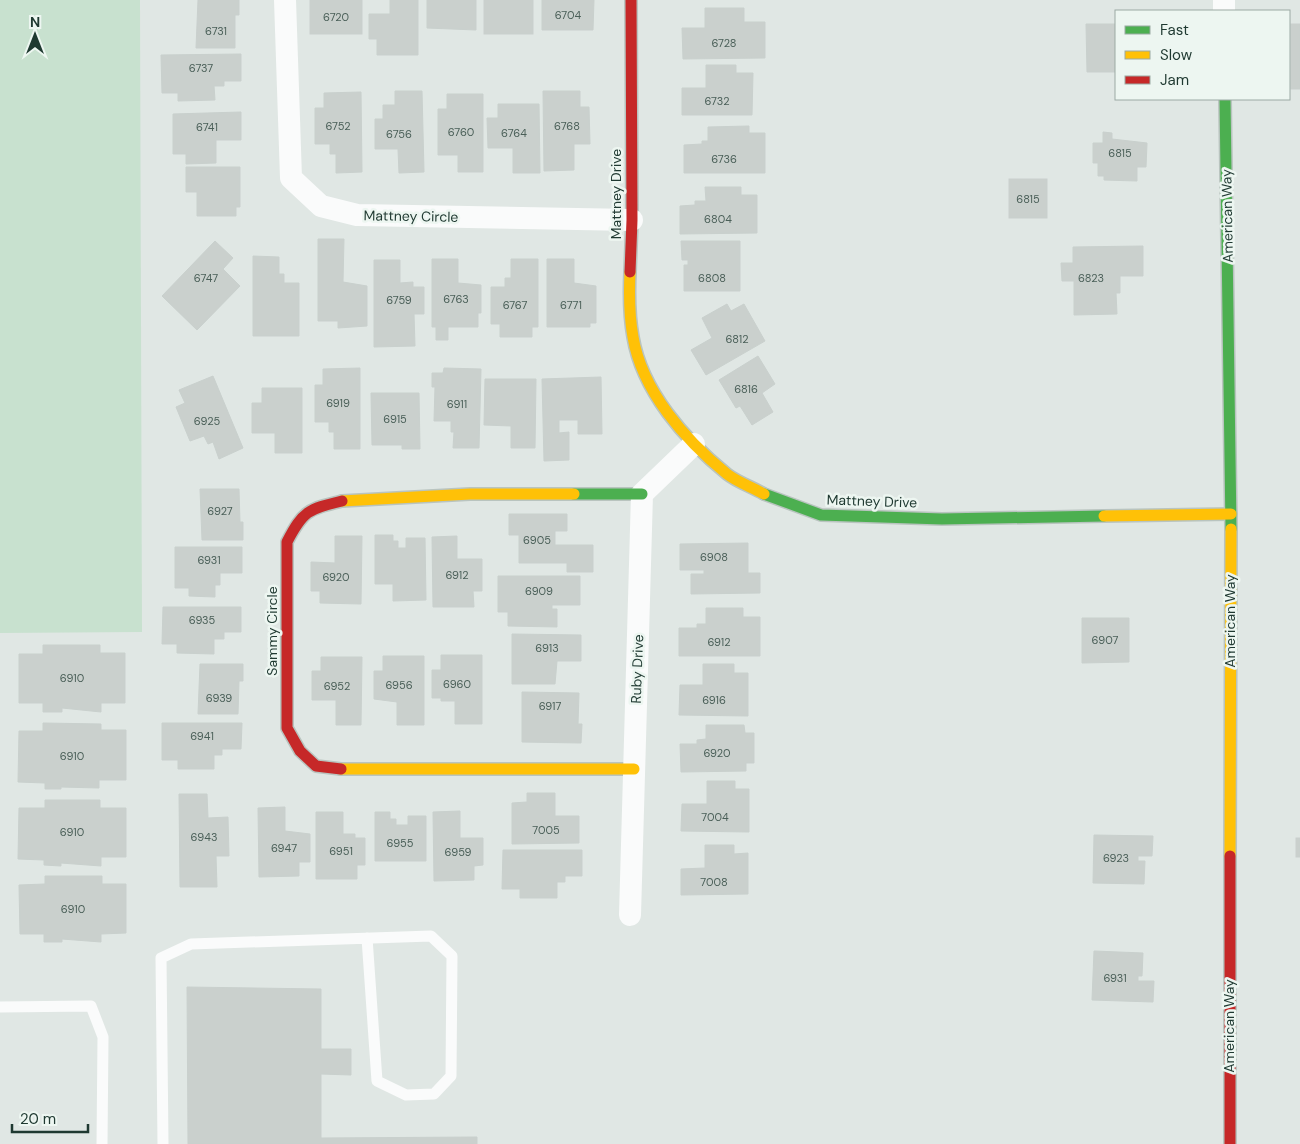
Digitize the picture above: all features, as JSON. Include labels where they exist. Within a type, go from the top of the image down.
[{"type":"street","name":"Mattney Circle","points":[[285,0],[291,178],[321,206],[357,215],[632,220]]},
{"type":"street","name":"Mattney Drive","points":[[631,0],[632,220],[629,296],[633,338],[646,376],[666,410],[694,444],[728,475],[772,498],[821,515],[942,519],[1231,514]]},
{"type":"street","name":"American Way","points":[[1226,100],[1231,514],[1230,1144]]},
{"type":"street","points":[[642,494],[694,444]]},
{"type":"street","name":"Sammy Circle","points":[[634,769],[342,769],[316,766],[300,751],[287,728],[287,542],[299,518],[320,506],[345,500],[470,494],[642,494]]},
{"type":"street","name":"Ruby Drive","points":[[630,915],[642,494]]},
{"type":"lane","points":[[163,1144],[162,958],[191,944],[367,938],[430,936],[452,956],[451,1076],[434,1094],[406,1095],[376,1081],[367,938]]},
{"type":"lane","points":[[0,1006],[91,1006],[103,1037],[102,1144]]},
{"type":"green space","points":[[0,0],[140,0],[142,632],[0,633]]},
{"type":"building","points":[[198,0],[239,0],[239,15],[235,15],[235,48],[196,48]]},
{"type":"building","points":[[310,0],[362,0],[362,34],[310,34]]},
{"type":"building","points":[[390,0],[418,0],[418,55],[377,55],[377,39],[369,39],[369,14],[390,14]]},
{"type":"building","points":[[427,0],[476,0],[476,30],[427,28]]},
{"type":"building","points":[[484,0],[533,0],[533,34],[484,34]]},
{"type":"building","points":[[542,0],[594,0],[593,30],[542,30]]},
{"type":"building","points":[[705,8],[744,8],[744,22],[765,22],[765,58],[683,59],[682,28],[705,28]]},
{"type":"building","points":[[1086,24],[1115,24],[1115,72],[1087,72]]},
{"type":"building","points":[[1291,24],[1300,24],[1300,89],[1291,89]]},
{"type":"building","points":[[241,54],[241,81],[224,81],[224,86],[214,86],[215,100],[178,101],[178,93],[162,93],[161,55]]},
{"type":"building","points":[[706,65],[736,65],[736,73],[753,73],[752,115],[682,115],[682,88],[706,88]]},
{"type":"building","points":[[395,91],[422,91],[424,172],[399,173],[398,149],[375,149],[375,119],[383,119],[383,105],[395,105]]},
{"type":"building","points":[[543,91],[580,91],[580,107],[589,107],[590,144],[574,144],[574,170],[544,171]]},
{"type":"building","points":[[361,92],[362,172],[336,173],[336,154],[330,154],[330,144],[315,144],[315,108],[324,108],[324,93]]},
{"type":"building","points":[[447,94],[483,94],[483,172],[458,172],[458,155],[438,155],[438,109],[447,109]]},
{"type":"building","points":[[498,104],[539,104],[540,173],[513,173],[513,148],[488,148],[487,118],[498,118]]},
{"type":"building","points":[[241,112],[241,140],[216,140],[216,163],[186,164],[186,154],[173,154],[173,114]]},
{"type":"building","points":[[749,126],[749,133],[765,133],[765,173],[684,173],[684,145],[702,144],[702,141],[708,141],[708,127]]},
{"type":"building","points":[[1103,132],[1112,133],[1112,139],[1147,143],[1146,167],[1137,167],[1137,181],[1104,180],[1104,176],[1098,176],[1098,163],[1093,163],[1093,143],[1103,143]]},
{"type":"building","points":[[186,167],[240,167],[240,207],[236,207],[236,216],[197,216],[197,192],[186,192]]},
{"type":"building","points":[[1009,179],[1047,179],[1047,218],[1009,218]]},
{"type":"building","points":[[705,187],[741,187],[741,195],[757,195],[757,233],[680,234],[680,206],[695,205],[695,201],[706,201]]},
{"type":"building","points":[[318,239],[344,239],[343,282],[367,286],[367,326],[338,328],[338,321],[318,321]]},
{"type":"building","points":[[215,241],[233,258],[223,269],[240,286],[197,330],[162,296]]},
{"type":"building","points":[[681,241],[740,241],[740,291],[684,291],[684,265],[688,265],[688,260],[682,260]]},
{"type":"building","points":[[1143,246],[1143,276],[1120,276],[1120,293],[1116,293],[1117,314],[1074,315],[1074,281],[1062,281],[1061,263],[1073,263],[1073,247]]},
{"type":"building","points":[[253,256],[279,257],[279,274],[284,274],[284,283],[299,283],[299,336],[253,336]]},
{"type":"building","points":[[432,259],[458,259],[458,283],[481,285],[481,313],[478,313],[478,327],[448,327],[448,340],[436,340],[436,327],[432,327]]},
{"type":"building","points":[[511,259],[538,259],[538,327],[532,327],[532,337],[500,337],[500,324],[491,324],[491,287],[505,287],[505,278],[511,278]]},
{"type":"building","points":[[547,259],[574,259],[574,283],[596,286],[596,323],[590,323],[590,327],[547,327]]},
{"type":"building","points":[[374,260],[400,260],[400,283],[413,282],[413,287],[424,287],[424,314],[414,314],[415,346],[374,347]]},
{"type":"building","points":[[727,304],[731,311],[744,304],[765,341],[706,375],[691,350],[712,338],[702,318]]},
{"type":"building","points":[[758,356],[775,384],[762,393],[773,412],[752,425],[740,406],[736,408],[719,380]]},
{"type":"building","points":[[360,368],[360,449],[334,449],[334,432],[329,432],[329,422],[315,422],[315,385],[323,385],[323,369]]},
{"type":"building","points":[[444,368],[481,369],[479,448],[453,448],[454,432],[451,432],[451,421],[434,421],[435,387],[432,387],[432,373],[443,373]]},
{"type":"building","points":[[213,376],[243,448],[219,459],[213,442],[208,444],[204,436],[190,441],[176,407],[185,403],[179,390]]},
{"type":"building","points":[[601,377],[602,434],[578,434],[578,420],[559,420],[559,433],[569,432],[569,460],[544,461],[542,379]]},
{"type":"building","points":[[485,379],[536,379],[535,448],[511,448],[511,426],[484,425]]},
{"type":"building","points":[[262,388],[302,388],[302,453],[275,453],[275,433],[252,433],[252,403],[262,403]]},
{"type":"building","points":[[371,393],[419,393],[420,449],[402,449],[402,445],[372,445]]},
{"type":"building","points":[[200,489],[239,489],[240,522],[243,522],[243,540],[202,540]]},
{"type":"building","points":[[509,514],[567,514],[567,531],[555,531],[555,545],[593,545],[593,572],[567,572],[567,563],[519,563],[519,535],[509,535]]},
{"type":"building","points":[[375,535],[393,535],[393,541],[398,541],[398,548],[406,548],[406,538],[425,538],[426,600],[393,601],[393,584],[375,584]]},
{"type":"building","points":[[335,536],[362,536],[361,604],[320,603],[320,591],[311,591],[311,562],[335,563]]},
{"type":"building","points":[[457,536],[457,559],[482,559],[482,591],[473,591],[474,607],[433,607],[432,537]]},
{"type":"building","points":[[748,543],[748,573],[760,573],[760,593],[691,594],[691,574],[704,574],[704,570],[680,570],[680,544]]},
{"type":"building","points":[[175,547],[242,547],[242,573],[220,573],[220,585],[215,585],[215,597],[189,596],[189,588],[175,588]]},
{"type":"building","points":[[498,576],[580,576],[580,605],[552,605],[552,609],[557,609],[557,627],[508,626],[508,612],[498,612]]},
{"type":"building","points":[[163,607],[241,607],[241,632],[224,632],[224,639],[214,639],[214,654],[177,653],[177,644],[162,644]]},
{"type":"building","points":[[706,608],[743,608],[743,617],[760,617],[760,656],[679,656],[679,628],[697,628],[697,624],[706,624]]},
{"type":"building","points":[[1082,618],[1129,618],[1129,662],[1082,663]]},
{"type":"building","points":[[512,634],[581,635],[581,661],[557,661],[555,684],[512,684]]},
{"type":"building","points":[[43,645],[100,645],[100,653],[125,653],[125,703],[101,703],[101,712],[62,708],[62,712],[43,712],[43,703],[19,703],[19,654],[43,654]]},
{"type":"building","points":[[441,655],[482,655],[482,724],[455,724],[455,701],[441,701],[441,698],[432,698],[432,670],[441,670]]},
{"type":"building","points":[[383,656],[424,656],[424,725],[397,725],[397,702],[374,699],[374,671],[383,671]]},
{"type":"building","points":[[321,657],[362,657],[361,725],[336,725],[336,700],[312,700],[312,671],[321,671]]},
{"type":"building","points":[[200,664],[243,664],[243,681],[239,681],[238,714],[198,714]]},
{"type":"building","points":[[703,664],[734,664],[734,673],[748,673],[748,716],[679,715],[680,685],[703,685]]},
{"type":"building","points":[[522,692],[579,693],[578,724],[582,724],[581,743],[522,742]]},
{"type":"building","points":[[43,723],[101,724],[101,730],[126,730],[126,780],[99,780],[99,788],[61,787],[61,789],[45,789],[45,783],[18,782],[19,731],[43,731]]},
{"type":"building","points":[[162,723],[242,723],[241,749],[222,749],[222,755],[214,755],[214,769],[178,769],[178,760],[162,760]]},
{"type":"building","points":[[706,725],[744,725],[745,733],[754,733],[754,763],[746,763],[746,771],[681,772],[680,744],[697,744],[697,740],[706,739]]},
{"type":"building","points":[[707,781],[735,781],[735,789],[749,789],[749,832],[681,831],[682,804],[707,804]]},
{"type":"building","points":[[527,793],[555,793],[555,816],[579,816],[579,843],[512,844],[512,803],[527,802]]},
{"type":"building","points":[[179,794],[207,794],[208,818],[228,817],[229,856],[216,856],[217,887],[180,887]]},
{"type":"building","points":[[45,800],[100,800],[100,808],[126,808],[126,857],[101,857],[101,866],[61,863],[61,866],[44,865],[44,860],[18,859],[19,808],[45,808]]},
{"type":"building","points":[[285,807],[285,831],[310,834],[310,862],[299,862],[299,876],[259,877],[258,808]]},
{"type":"building","points":[[460,811],[460,838],[483,838],[483,865],[474,866],[474,880],[434,881],[433,812]]},
{"type":"building","points":[[316,812],[343,812],[343,834],[355,834],[355,838],[365,838],[365,865],[357,865],[357,879],[316,879]]},
{"type":"building","points":[[375,812],[390,812],[390,819],[396,819],[396,825],[408,825],[408,816],[426,816],[426,861],[375,861]]},
{"type":"building","points":[[1094,835],[1153,836],[1152,856],[1138,856],[1138,861],[1145,861],[1144,884],[1093,883]]},
{"type":"building","points":[[1296,838],[1300,838],[1300,857],[1296,857]]},
{"type":"building","points":[[705,845],[734,845],[734,854],[748,853],[748,894],[681,895],[681,869],[705,868]]},
{"type":"building","points":[[503,850],[582,850],[582,876],[565,876],[565,882],[557,882],[557,898],[520,898],[520,889],[502,889]]},
{"type":"building","points":[[45,876],[102,876],[102,884],[126,884],[126,933],[101,934],[101,942],[62,939],[62,942],[44,942],[44,934],[20,934],[19,885],[45,884]]},
{"type":"building","points":[[1094,951],[1143,953],[1142,976],[1138,976],[1138,981],[1154,981],[1153,1002],[1092,1000]]},
{"type":"building","points":[[187,987],[321,989],[321,1049],[351,1049],[351,1075],[321,1074],[321,1138],[477,1137],[477,1144],[188,1144]]},
{"type":"traffic: fast","points":[[1225,100],[1231,529]]},
{"type":"traffic: fast","points":[[574,494],[642,494]]},
{"type":"traffic: fast","points":[[764,494],[821,515],[942,519],[1104,516]]},
{"type":"traffic: slow","points":[[630,272],[633,337],[638,357],[656,395],[681,430],[711,461],[731,477],[764,494]]},
{"type":"traffic: slow","points":[[342,501],[470,494],[574,494]]},
{"type":"traffic: slow","points":[[1104,516],[1231,514]]},
{"type":"traffic: slow","points":[[1230,856],[1231,529]]},
{"type":"traffic: slow","points":[[341,769],[634,769]]},
{"type":"traffic: jam","points":[[630,272],[632,220],[631,0]]},
{"type":"traffic: jam","points":[[341,769],[316,766],[300,751],[287,728],[287,542],[302,518],[308,513],[321,506],[342,501]]},
{"type":"traffic: jam","points":[[1230,856],[1230,1144]]}]
